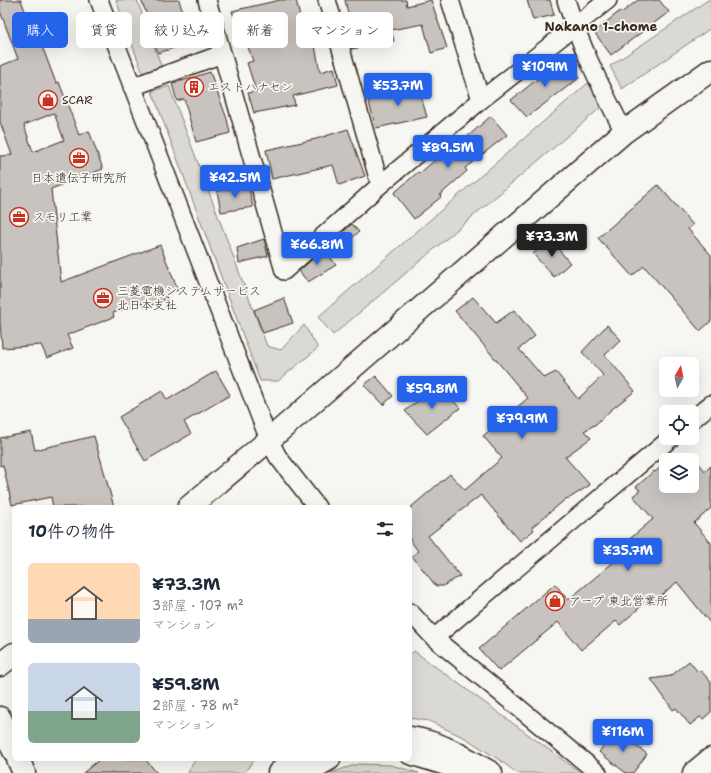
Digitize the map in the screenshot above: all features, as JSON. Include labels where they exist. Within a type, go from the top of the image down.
[{"type":"main road","points":[[191,505],[269,440],[624,132],[711,70]]},
{"type":"main road","points":[[0,665],[12,656]]},
{"type":"main road","points":[[0,718],[12,746]]},
{"type":"main road","points":[[412,738],[442,746],[466,757],[491,773]]},
{"type":"main road","points":[[412,754],[446,764],[461,773]]},
{"type":"main road","points":[[694,773],[711,759]]},
{"type":"main road","points":[[19,761],[24,773]]},
{"type":"main road","points":[[279,773],[294,761]]},
{"type":"main road","points":[[304,773],[325,761]]},
{"type":"street","points":[[99,0],[269,440],[278,457],[316,505]]},
{"type":"street","points":[[207,0],[284,271],[380,185],[481,100],[608,0]]},
{"type":"street","points":[[326,0],[380,185]]},
{"type":"street","points":[[450,0],[481,100]]},
{"type":"street","points":[[566,0],[574,27],[609,104],[624,132]]},
{"type":"street","points":[[132,87],[222,54]]},
{"type":"street","points":[[699,414],[711,404]]},
{"type":"street","points":[[434,638],[663,445]]},
{"type":"street","points":[[412,614],[434,638],[598,773]]},
{"type":"shaded area","points":[[116,0],[137,0],[141,12],[140,12],[140,48],[155,48],[162,68],[143,74],[132,44],[132,12],[120,12]]},
{"type":"shaded area","points":[[708,0],[711,0],[711,28],[622,89],[610,66]]},
{"type":"shaded area","points":[[588,83],[605,104],[333,335],[318,317]]},
{"type":"shaded area","points":[[169,86],[267,346],[281,350],[304,325],[318,348],[278,381],[260,381],[152,91]]},
{"type":"shaded area","points":[[414,651],[581,773],[517,773],[467,739],[429,721],[412,718],[412,653]]},
{"type":"shaded area","points":[[195,761],[253,761],[244,773],[188,773]]},
{"type":"shaded area","points":[[358,764],[391,765],[419,773],[330,773]]},
{"type":"building","points":[[0,0],[21,0],[25,12],[12,12],[12,43],[0,11]]},
{"type":"building","points":[[141,0],[179,0],[183,12],[146,12]]},
{"type":"building","points":[[280,0],[296,0],[299,12],[296,12],[296,48],[315,48],[320,72],[334,68],[338,85],[293,96],[295,105],[254,113],[248,93],[256,91],[247,63],[253,61],[248,48],[288,48],[288,12],[232,11]]},
{"type":"building","points":[[345,0],[406,0],[407,6],[431,0],[447,48],[431,53],[423,24],[393,30],[393,12],[348,12]]},
{"type":"building","points":[[527,0],[550,0],[554,15],[533,20]]},
{"type":"building","points":[[638,0],[659,0],[669,12],[611,55],[594,32],[620,11],[621,13]]},
{"type":"building","points":[[14,48],[43,48],[56,83],[59,82],[79,135],[89,131],[103,169],[51,189],[61,282],[160,245],[178,290],[165,294],[167,299],[145,308],[143,303],[113,313],[114,317],[67,335],[73,348],[47,358],[41,345],[2,348],[0,323],[0,156],[12,155],[0,122],[0,66],[18,59]],"holes":[[[54,113],[64,140],[33,152],[24,125]]]},
{"type":"building","points":[[156,48],[174,48],[158,53]]},
{"type":"building","points":[[563,59],[579,78],[527,117],[511,100]]},
{"type":"building","points":[[210,72],[227,119],[230,133],[196,142],[184,99],[177,101],[172,84]]},
{"type":"building","points":[[418,86],[427,117],[376,128],[368,99]]},
{"type":"building","points":[[491,116],[507,135],[465,168],[467,171],[440,195],[441,197],[414,219],[394,193],[448,149],[450,152]]},
{"type":"building","points":[[348,129],[365,176],[339,185],[333,165],[272,179],[266,150],[316,139]]},
{"type":"building","points":[[248,185],[253,207],[221,212],[217,191]]},
{"type":"building","points":[[658,185],[693,225],[688,229],[711,255],[711,321],[700,331],[644,266],[632,276],[598,238]]},
{"type":"building","points":[[352,224],[359,232],[335,251],[329,244]]},
{"type":"building","points":[[264,239],[268,256],[239,263],[237,248]]},
{"type":"building","points":[[550,239],[570,263],[554,277],[533,254]]},
{"type":"building","points":[[324,249],[336,265],[308,282],[299,271]]},
{"type":"building","points":[[473,297],[496,323],[514,310],[535,336],[519,349],[544,378],[556,372],[578,399],[603,375],[582,352],[607,325],[621,340],[605,355],[635,391],[596,424],[584,431],[591,438],[565,457],[590,485],[568,499],[567,498],[532,527],[534,530],[520,541],[481,495],[428,536],[460,576],[443,586],[436,586],[412,556],[418,551],[412,543],[412,506],[450,474],[465,490],[502,458],[483,436],[528,398],[455,311]]},
{"type":"building","points":[[284,298],[293,323],[263,333],[254,310]]},
{"type":"building","points":[[216,371],[230,395],[184,422],[191,434],[145,461],[119,417],[162,391],[167,400]]},
{"type":"building","points":[[376,376],[393,396],[383,405],[364,385]]},
{"type":"building","points":[[438,385],[460,408],[427,434],[405,411]]},
{"type":"building","points":[[31,432],[35,450],[94,436],[113,505],[53,505],[51,497],[12,505],[3,465],[0,466],[0,438]]},
{"type":"building","points":[[699,464],[705,471],[711,466],[711,508],[694,523],[711,543],[711,624],[677,582],[651,604],[648,600],[620,625],[616,621],[581,650],[558,622],[499,671],[479,649],[555,584],[568,600],[615,561],[610,556],[653,519],[633,496],[640,490],[636,487],[654,471],[655,472],[659,469],[659,493],[699,493]]},
{"type":"building","points":[[689,661],[698,672],[700,670],[711,682],[711,712],[703,719],[700,717],[690,725],[676,708],[673,710],[651,679],[671,676]]},
{"type":"building","points":[[615,730],[647,754],[633,773],[626,773],[599,752]]},
{"type":"building","points":[[98,761],[147,761],[157,773],[83,773]]},
{"type":"place","name":"エストハナセン","points":[[194,87]]},
{"type":"place","name":"SCAR","points":[[48,100]]},
{"type":"place","name":"日本遺伝子研究所","points":[[79,158]]},
{"type":"place","name":"スモリ工業","points":[[19,217]]},
{"type":"place","name":"三菱電機システムサービス 北日本支社","points":[[103,298]]},
{"type":"place","name":"アープ 東北営業所","points":[[555,601]]},
{"type":"district","name":"Nakano 1-chome","points":[[601,26]]}]
